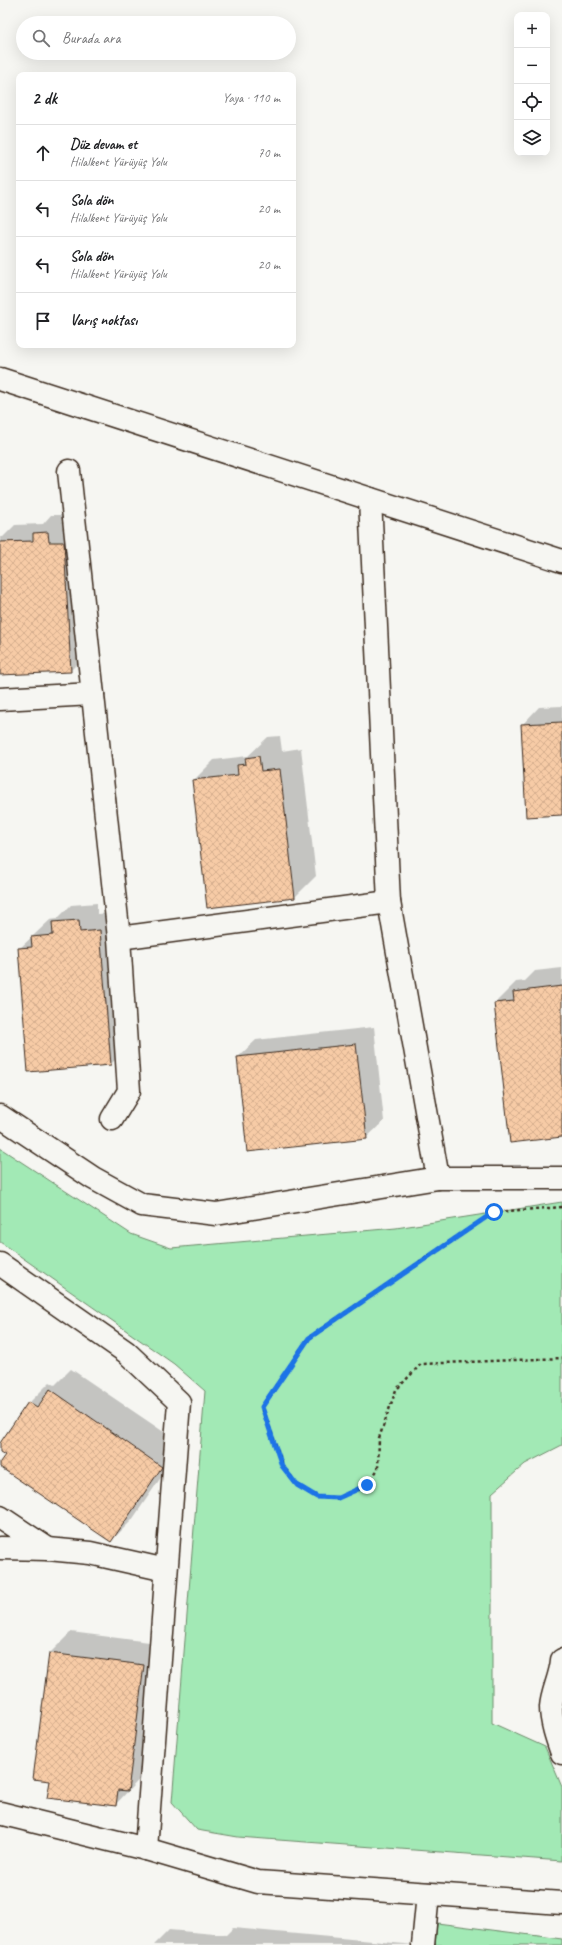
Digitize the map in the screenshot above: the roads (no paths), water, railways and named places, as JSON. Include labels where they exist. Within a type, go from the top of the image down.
[{"type":"street","points":[[0,380],[562,561]]},
{"type":"street","points":[[69,472],[119,938],[129,1091],[112,1119]]},
{"type":"street","points":[[370,499],[389,902],[438,1178]]},
{"type":"street","points":[[0,699],[93,694]]},
{"type":"street","points":[[119,938],[389,902]]},
{"type":"street","points":[[0,1116],[93,1178],[142,1205],[216,1214],[438,1178],[562,1178]]},
{"type":"street","points":[[0,1264],[126,1352],[179,1402],[146,1849]]},
{"type":"street","points":[[0,1517],[48,1549]]},
{"type":"street","points":[[0,1548],[48,1549],[90,1554],[166,1570]]},
{"type":"street","points":[[562,1660],[562,1670],[551,1706],[556,1734],[562,1753]]},
{"type":"street","points":[[0,1813],[146,1849],[258,1882],[562,1903]]},
{"type":"street","points":[[423,1945],[428,1894]]}]
